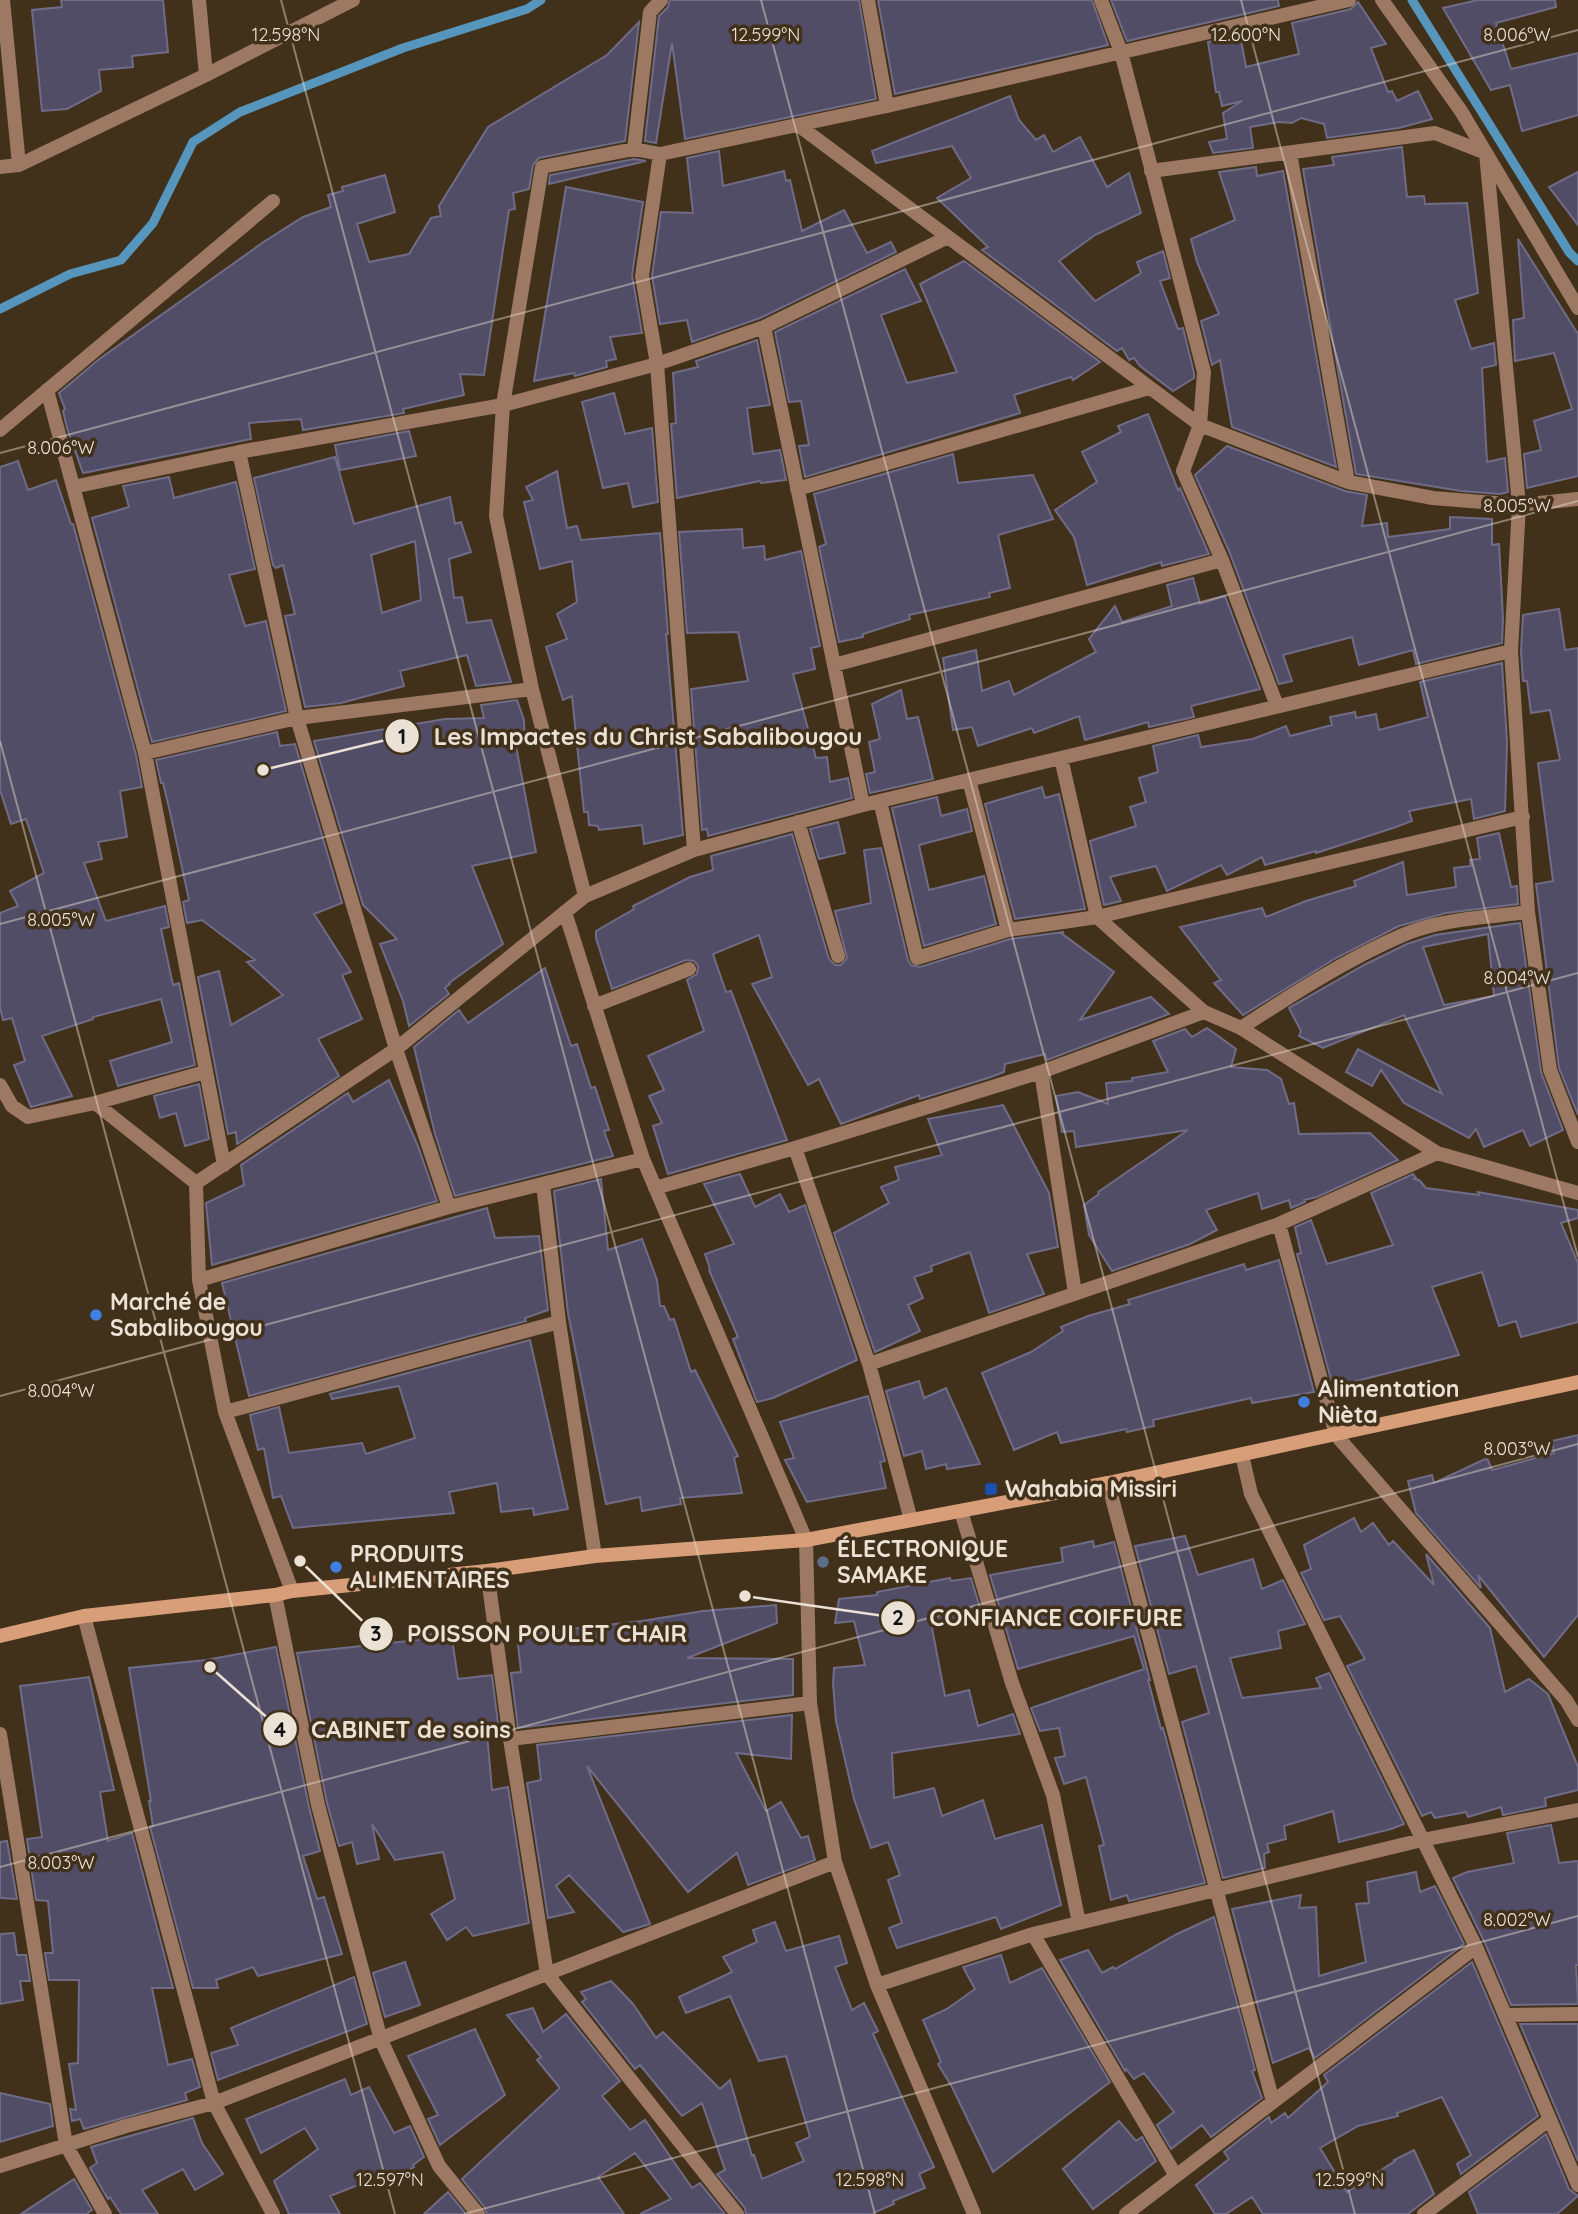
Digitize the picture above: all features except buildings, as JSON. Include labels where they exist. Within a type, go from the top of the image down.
[{"type":"main road","points":[[0,1636],[84,1616],[292,1591],[487,1571],[595,1556],[806,1540],[1108,1483],[1578,1382]]},
{"type":"street","points":[[3,0],[19,165]]},
{"type":"street","points":[[199,0],[206,75]]},
{"type":"street","points":[[0,167],[19,165],[206,75],[353,0]]},
{"type":"street","points":[[634,149],[650,12],[661,0]]},
{"type":"street","points":[[868,0],[887,106]]},
{"type":"street","points":[[1101,0],[1121,52],[1204,372],[1200,425],[1183,471],[1222,560],[1278,706]]},
{"type":"street","points":[[585,896],[532,689],[496,516],[503,405],[542,167],[634,149],[660,154],[887,106],[1349,0]]},
{"type":"street","points":[[1382,0],[1461,111],[1578,309]]},
{"type":"street","points":[[798,125],[1200,425],[1348,482],[1433,498],[1519,505],[1578,499]]},
{"type":"street","points":[[1151,171],[1435,133],[1486,153]]},
{"type":"street","points":[[1290,153],[1348,482]]},
{"type":"street","points":[[1486,153],[1519,505],[1511,651],[1528,912],[1550,1070],[1578,1142]]},
{"type":"street","points":[[660,154],[642,276],[657,363],[694,850]]},
{"type":"street","points":[[0,430],[273,201]]},
{"type":"street","points":[[73,487],[239,452],[503,405],[657,363],[764,327],[948,237]]},
{"type":"street","points":[[764,327],[863,805]]},
{"type":"street","points":[[797,489],[1149,388]]},
{"type":"street","points":[[47,390],[145,753],[224,1165]]},
{"type":"street","points":[[239,452],[297,718],[396,1049],[449,1207]]},
{"type":"street","points":[[834,665],[1222,560]]},
{"type":"street","points":[[196,1183],[396,1049],[585,896],[694,850],[863,805],[1511,651]]},
{"type":"street","points":[[145,753],[297,718],[532,689]]},
{"type":"street","points":[[1061,758],[1097,917],[1204,1012],[1241,1028],[1437,1153],[1578,1193]]},
{"type":"street","points":[[969,780],[1008,930]]},
{"type":"street","points":[[880,801],[917,958],[1008,930],[1097,917],[1523,817]]},
{"type":"street","points":[[798,822],[838,956]]},
{"type":"street","points":[[565,912],[643,1159],[806,1540],[810,1703],[835,1862],[877,1985],[972,2212],[957,2214]]},
{"type":"street","points":[[1241,1028],[1297,991],[1404,934],[1456,921],[1528,912]]},
{"type":"street","points":[[594,1006],[689,969]]},
{"type":"street","points":[[655,1188],[1041,1072],[1204,1012]]},
{"type":"street","points":[[0,1085],[12,1107],[28,1117],[95,1103],[205,1072]]},
{"type":"street","points":[[1041,1072],[1075,1293]]},
{"type":"street","points":[[95,1103],[196,1183],[199,1280],[225,1412],[292,1591]]},
{"type":"street","points":[[795,1148],[869,1364],[911,1520]]},
{"type":"street","points":[[869,1364],[1279,1224],[1437,1153]]},
{"type":"street","points":[[199,1280],[449,1207],[643,1159]]},
{"type":"street","points":[[543,1184],[559,1322],[595,1556]]},
{"type":"street","points":[[1279,1224],[1336,1434],[1566,1700],[1578,1720]]},
{"type":"street","points":[[225,1412],[559,1322]]},
{"type":"street","points":[[1242,1455],[1251,1494],[1476,1947],[1578,2185]]},
{"type":"street","points":[[1108,1483],[1273,2102]]},
{"type":"street","points":[[961,1511],[1012,1683],[1053,1795],[1079,1923]]},
{"type":"street","points":[[487,1571],[547,1974],[737,2214]]},
{"type":"street","points":[[275,1595],[318,1805],[381,2040],[439,2166],[478,2214]]},
{"type":"street","points":[[84,1616],[214,2104],[273,2214]]},
{"type":"street","points":[[510,1739],[810,1703]]},
{"type":"street","points":[[0,1734],[66,2145],[105,2214]]},
{"type":"street","points":[[877,1985],[1033,1934],[1422,1840],[1578,1810]]},
{"type":"street","points":[[0,2166],[126,2126],[214,2104],[835,1862]]},
{"type":"street","points":[[1033,1934],[1176,2176]]},
{"type":"street","points":[[1125,2214],[1476,1947]]},
{"type":"street","points":[[1505,2015],[1578,2014]]},
{"type":"street","points":[[1424,2214],[1549,2120]]},
{"type":"waterway","points":[[0,309],[70,274],[121,260],[153,223],[193,142],[240,112],[403,48],[527,9],[541,0]]},
{"type":"waterway","points":[[1412,0],[1569,252],[1578,261]]},
{"type":"place","name":"Les Impactes du Christ Sabalibougou","points":[[263,770]]},
{"type":"place","name":"Marché de Sabalibougou","points":[[96,1315]]},
{"type":"place","name":"Alimentation Nièta","points":[[1304,1402]]},
{"type":"place","name":"Wahabia Missiri","points":[[991,1489]]},
{"type":"place","name":"POISSON POULET CHAIR","points":[[300,1561]]},
{"type":"place","name":"ÉLECTRONIQUE SAMAKE","points":[[823,1562]]},
{"type":"place","name":"PRODUITS ALIMENTAIRES","points":[[336,1567]]},
{"type":"place","name":"CONFIANCE COIFFURE","points":[[745,1596]]},
{"type":"place","name":"CABINET de soins","points":[[210,1667]]}]
